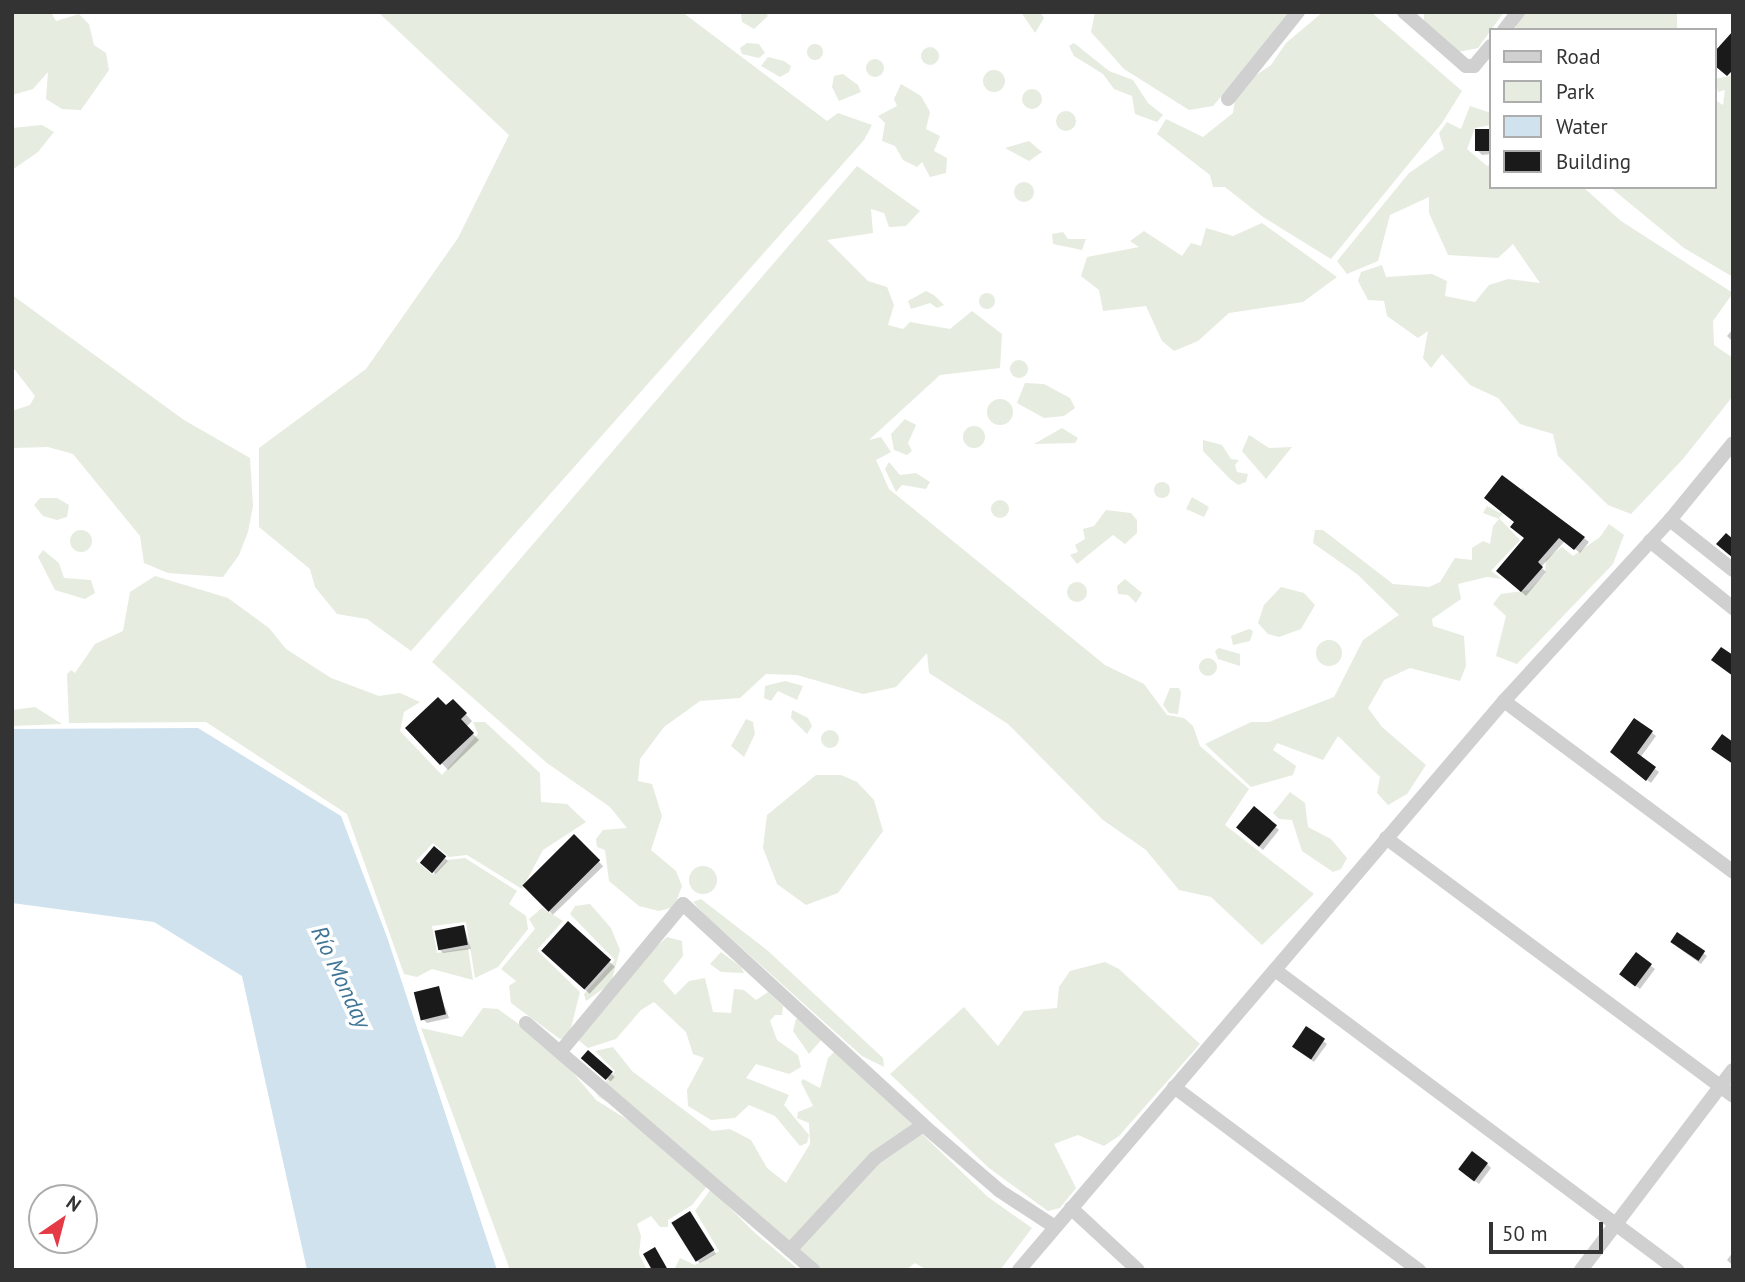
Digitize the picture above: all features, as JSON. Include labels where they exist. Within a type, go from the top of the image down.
[{"type":"street","points":[[1228,99],[1298,12]]},
{"type":"street","points":[[1404,12],[1466,66],[1474,66],[1490,47]]},
{"type":"street","points":[[1506,28],[1518,12]]},
{"type":"street","points":[[1018,1270],[1504,701],[1670,520],[1733,443]]},
{"type":"street","points":[[1670,520],[1733,570]]},
{"type":"street","points":[[1650,541],[1733,608]]},
{"type":"street","points":[[1504,701],[1733,872]]},
{"type":"street","points":[[1387,838],[1733,1096]]},
{"type":"street","points":[[561,1051],[683,904],[923,1125],[1000,1191],[1055,1227]]},
{"type":"street","points":[[1275,970],[1677,1270]]},
{"type":"street","points":[[526,1023],[813,1270]]},
{"type":"street","points":[[1581,1270],[1733,1070]]},
{"type":"street","points":[[1174,1087],[1419,1270]]},
{"type":"street","points":[[790,1250],[875,1158],[923,1125]]},
{"type":"street","points":[[1071,1208],[1138,1270]]},
{"type":"green space","points":[[12,12],[51,12],[56,21],[79,14],[89,24],[94,45],[106,53],[109,70],[81,110],[62,109],[46,99],[48,72],[33,89],[12,95]]},
{"type":"green space","points":[[378,12],[682,12],[827,121],[838,113],[872,125],[864,140],[411,651],[367,619],[337,614],[315,587],[310,569],[259,527],[259,448],[366,369],[458,238],[509,135]]},
{"type":"green space","points":[[741,12],[765,12],[768,16],[754,29],[742,22]]},
{"type":"green space","points":[[1021,12],[1040,12],[1044,18],[1035,33]]},
{"type":"green space","points":[[1095,12],[1293,12],[1213,106],[1189,110],[1124,69],[1091,32]]},
{"type":"green space","points":[[1323,12],[1371,12],[1462,91],[1442,123],[1331,259],[1263,217],[1225,187],[1213,187],[1210,175],[1157,134],[1166,119],[1203,137],[1233,113],[1235,100],[1249,80],[1271,65],[1286,43]]},
{"type":"green space","points":[[1424,12],[1504,12],[1478,48],[1458,52],[1424,21]]},
{"type":"green space","points":[[1516,12],[1677,12],[1677,28],[1516,28]]},
{"type":"green space","points":[[747,43],[759,44],[765,53],[759,58],[742,54],[740,48]]},
{"type":"green space","points":[[1074,43],[1109,71],[1133,80],[1148,103],[1163,115],[1157,122],[1135,114],[1132,96],[1114,89],[1103,74],[1074,56],[1069,46]]},
{"type":"green space","points":[[815,44],[821,46],[821,58],[815,60],[809,58],[807,52],[809,46]]},
{"type":"green space","points":[[930,47],[936,50],[939,56],[936,62],[930,65],[924,62],[921,56],[924,50]]},
{"type":"green space","points":[[768,57],[784,61],[791,66],[789,72],[780,77],[761,66]]},
{"type":"green space","points":[[875,59],[881,62],[884,68],[881,74],[875,77],[869,74],[866,68],[869,62]]},
{"type":"green space","points":[[994,70],[1002,73],[1005,81],[1002,89],[994,92],[986,89],[983,81],[986,73]]},
{"type":"green space","points":[[843,74],[858,85],[861,92],[839,101],[832,87],[834,76]]},
{"type":"green space","points":[[1733,75],[1733,277],[1684,248],[1612,189],[1717,189],[1717,101],[1723,105],[1725,90],[1718,92],[1717,79]]},
{"type":"green space","points":[[901,84],[921,96],[930,112],[926,129],[940,136],[934,151],[947,158],[946,173],[930,177],[922,162],[917,167],[903,160],[895,146],[882,141],[885,123],[878,116],[897,106],[894,99]]},
{"type":"green space","points":[[1028,89],[1036,89],[1042,99],[1036,109],[1028,109],[1022,103],[1022,95]]},
{"type":"green space","points":[[1470,106],[1490,113],[1490,125],[1475,128],[1467,149],[1487,166],[1490,164],[1490,189],[1585,189],[1621,221],[1733,293],[1713,321],[1714,345],[1733,358],[1733,396],[1683,459],[1631,514],[1608,505],[1558,456],[1553,434],[1520,424],[1498,398],[1470,385],[1442,354],[1431,368],[1423,358],[1428,331],[1418,338],[1387,316],[1384,301],[1368,300],[1358,281],[1361,272],[1382,265],[1386,277],[1432,274],[1447,281],[1445,296],[1475,302],[1489,285],[1508,279],[1540,283],[1513,244],[1498,258],[1448,255],[1429,213],[1429,197],[1390,215],[1378,261],[1347,274],[1337,261],[1409,173],[1444,149],[1439,133],[1447,122],[1461,129]]},
{"type":"green space","points":[[1066,111],[1073,114],[1076,121],[1073,128],[1066,131],[1059,128],[1056,121],[1059,114]]},
{"type":"green space","points":[[42,125],[54,132],[38,152],[12,170],[12,128]]},
{"type":"green space","points":[[1029,141],[1042,152],[1029,161],[1005,148]]},
{"type":"green space","points":[[857,166],[920,211],[906,226],[889,227],[884,213],[871,209],[873,233],[827,240],[868,281],[887,287],[894,305],[888,325],[903,329],[910,322],[950,329],[972,311],[1002,334],[1000,368],[940,375],[869,440],[881,437],[891,452],[876,460],[889,489],[1105,665],[1144,684],[1167,715],[1184,718],[1193,726],[1200,746],[1249,789],[1225,825],[1314,894],[1262,945],[1211,897],[1179,890],[1146,850],[1103,820],[1008,724],[929,673],[927,653],[896,687],[863,694],[797,675],[766,674],[740,698],[700,701],[664,727],[640,759],[638,781],[652,784],[662,816],[651,850],[676,871],[682,886],[674,907],[659,911],[639,906],[609,881],[605,850],[597,847],[596,839],[603,830],[627,828],[610,807],[547,763],[432,662]]},
{"type":"green space","points":[[1024,182],[1031,185],[1034,192],[1031,199],[1024,202],[1017,199],[1014,192],[1017,185]]},
{"type":"green space","points":[[1262,223],[1337,277],[1303,302],[1229,313],[1198,341],[1174,351],[1162,341],[1146,306],[1103,311],[1099,290],[1081,276],[1087,257],[1139,247],[1130,241],[1144,231],[1182,256],[1191,243],[1201,246],[1206,228],[1233,236]]},
{"type":"green space","points":[[1063,232],[1068,239],[1086,239],[1082,250],[1053,244],[1052,234]]},
{"type":"green space","points":[[926,291],[944,305],[937,308],[930,303],[911,309],[908,301]]},
{"type":"green space","points":[[984,293],[990,293],[995,301],[993,307],[984,309],[979,304],[979,298]]},
{"type":"green space","points":[[12,295],[184,420],[250,458],[253,506],[248,532],[239,555],[223,577],[168,573],[144,563],[140,536],[73,454],[48,447],[12,448],[12,411],[30,405],[35,396],[12,366]]},
{"type":"green space","points":[[1019,360],[1025,363],[1028,369],[1025,375],[1019,378],[1013,375],[1010,369],[1013,363]]},
{"type":"green space","points":[[1025,383],[1044,384],[1070,398],[1075,408],[1064,416],[1044,418],[1017,403]]},
{"type":"green space","points":[[1000,399],[1009,403],[1013,412],[1009,421],[1000,425],[991,421],[987,412],[991,403]]},
{"type":"green space","points":[[905,419],[916,425],[908,443],[912,451],[907,455],[894,450],[891,434]]},
{"type":"green space","points":[[974,426],[982,429],[985,437],[982,445],[974,448],[966,445],[963,437],[966,429]]},
{"type":"green space","points":[[1062,428],[1078,438],[1075,443],[1034,444]]},
{"type":"green space","points":[[1249,435],[1269,448],[1292,447],[1266,479],[1242,451]]},
{"type":"green space","points":[[1203,440],[1222,445],[1231,459],[1239,460],[1235,465],[1237,472],[1248,474],[1246,482],[1238,485],[1230,479],[1203,451]]},
{"type":"green space","points":[[889,462],[900,475],[916,473],[930,482],[926,489],[902,485],[896,492],[885,469]]},
{"type":"green space","points":[[1159,482],[1165,482],[1170,490],[1168,496],[1159,498],[1154,493],[1154,487]]},
{"type":"green space","points":[[1523,487],[1525,492],[1499,518],[1520,540],[1491,571],[1502,579],[1487,577],[1458,584],[1461,599],[1432,619],[1433,626],[1464,636],[1466,666],[1460,681],[1410,668],[1384,680],[1368,708],[1382,727],[1426,765],[1407,794],[1388,805],[1377,793],[1380,777],[1338,736],[1323,760],[1277,743],[1273,750],[1296,766],[1293,775],[1251,787],[1205,744],[1251,722],[1269,722],[1334,697],[1363,640],[1399,615],[1357,574],[1313,543],[1315,530],[1323,530],[1393,584],[1429,587],[1440,582],[1455,558],[1472,560],[1472,548],[1483,541],[1490,544],[1493,526],[1499,519],[1483,513],[1487,506],[1500,513]]},
{"type":"green space","points":[[1192,497],[1209,507],[1204,517],[1186,509]]},
{"type":"green space","points":[[40,498],[57,498],[69,505],[67,517],[57,520],[43,516],[34,505]]},
{"type":"green space","points":[[1000,500],[1006,503],[1009,509],[1006,515],[1000,518],[994,515],[991,509],[994,503]]},
{"type":"green space","points":[[1106,510],[1131,513],[1137,520],[1137,533],[1125,544],[1113,535],[1077,564],[1070,555],[1078,552],[1075,545],[1085,539],[1083,529],[1094,526]]},
{"type":"green space","points":[[1609,524],[1624,535],[1613,564],[1517,664],[1496,656],[1506,616],[1493,604],[1501,594],[1529,590],[1545,574],[1546,559],[1562,547],[1573,556],[1600,537]]},
{"type":"green space","points":[[81,530],[89,533],[92,541],[89,549],[81,552],[73,549],[70,541],[73,533]]},
{"type":"green space","points":[[43,550],[59,563],[64,578],[91,580],[95,593],[85,599],[55,590],[38,557]]},
{"type":"green space","points":[[155,576],[228,598],[269,628],[286,649],[331,678],[379,696],[400,693],[420,702],[404,712],[400,731],[442,775],[478,734],[473,722],[485,722],[540,773],[541,802],[567,804],[586,822],[543,850],[522,889],[467,855],[449,857],[433,843],[416,861],[433,875],[447,860],[465,858],[517,891],[509,904],[526,916],[528,929],[498,967],[475,978],[466,922],[432,926],[437,953],[468,948],[473,980],[432,969],[417,977],[404,974],[347,814],[206,722],[69,723],[67,674],[71,670],[75,673],[95,644],[123,631],[130,592]]},
{"type":"green space","points":[[1125,579],[1142,593],[1136,603],[1128,595],[1118,594],[1117,586]]},
{"type":"green space","points":[[1077,582],[1084,585],[1087,592],[1084,599],[1077,602],[1070,599],[1067,592],[1070,585]]},
{"type":"green space","points":[[1281,587],[1304,593],[1315,605],[1301,629],[1279,637],[1268,634],[1258,623],[1264,605]]},
{"type":"green space","points":[[1249,629],[1253,631],[1250,641],[1233,645],[1231,636]]},
{"type":"green space","points":[[1329,640],[1338,644],[1342,653],[1338,662],[1329,666],[1320,662],[1316,653],[1320,644]]},
{"type":"green space","points":[[1219,648],[1240,654],[1240,666],[1218,659],[1215,651]]},
{"type":"green space","points":[[1208,658],[1214,661],[1217,667],[1214,673],[1208,676],[1202,673],[1199,667],[1202,661]]},
{"type":"green space","points":[[785,681],[803,686],[797,700],[778,691],[771,701],[764,698],[765,686]]},
{"type":"green space","points":[[1170,688],[1179,688],[1181,693],[1178,714],[1169,713],[1163,705]]},
{"type":"green space","points":[[35,707],[62,724],[12,726],[12,710]]},
{"type":"green space","points":[[792,710],[808,718],[812,726],[807,734],[791,718]]},
{"type":"green space","points":[[746,719],[753,722],[755,734],[744,757],[731,746]]},
{"type":"green space","points":[[830,730],[836,733],[839,739],[836,745],[830,748],[824,745],[821,739],[824,733]]},
{"type":"green space","points":[[816,775],[841,775],[857,782],[874,800],[883,831],[838,893],[806,905],[777,884],[763,848],[767,815]]},
{"type":"green space","points":[[1290,792],[1305,803],[1308,827],[1331,839],[1347,858],[1341,869],[1333,872],[1302,851],[1292,820],[1279,819],[1273,813]]},
{"type":"green space","points":[[703,866],[713,870],[717,880],[713,890],[703,894],[693,890],[689,880],[693,870]]},
{"type":"green space","points":[[701,899],[767,950],[883,1058],[884,1067],[862,1056],[706,916],[693,902]]},
{"type":"green space","points":[[590,904],[611,928],[620,950],[611,983],[586,1001],[584,994],[615,960],[570,914],[575,906]]},
{"type":"green space","points":[[542,908],[563,921],[537,950],[580,992],[569,1036],[560,1039],[511,1003],[509,986],[516,981],[501,969],[535,929],[529,919]]},
{"type":"green space","points":[[667,937],[682,941],[683,956],[663,981],[675,995],[689,981],[705,978],[713,1012],[731,1013],[734,989],[744,990],[756,1000],[768,992],[783,1006],[782,1015],[775,1015],[770,1021],[777,1040],[798,1055],[801,1067],[789,1074],[756,1064],[746,1078],[789,1095],[784,1105],[809,1135],[807,1143],[800,1146],[775,1116],[749,1105],[735,1118],[711,1120],[688,1106],[687,1090],[704,1058],[693,1054],[686,1032],[654,1002],[641,1010],[616,1039],[588,1048],[576,1038],[576,1022],[589,1007]]},
{"type":"green space","points":[[721,952],[741,967],[744,973],[721,972],[710,964]]},
{"type":"green space","points":[[1105,962],[1119,969],[1200,1044],[1119,1136],[1104,1146],[1078,1135],[1054,1144],[1076,1188],[1060,1208],[1048,1211],[989,1168],[890,1074],[964,1007],[998,1046],[1024,1011],[1057,1008],[1059,987],[1070,971]]},
{"type":"green space","points":[[483,1008],[498,1009],[553,1049],[596,1100],[666,1144],[708,1185],[692,1205],[668,1220],[668,1227],[660,1227],[651,1216],[637,1224],[641,1236],[639,1254],[647,1270],[510,1270],[421,1028],[462,1037]]},
{"type":"green space","points":[[796,1019],[804,1019],[822,1039],[809,1054],[793,1031]]},
{"type":"green space","points":[[613,1047],[632,1071],[712,1131],[730,1129],[751,1140],[767,1168],[786,1183],[810,1144],[809,1123],[797,1118],[798,1112],[813,1106],[801,1082],[803,1079],[820,1088],[828,1058],[835,1051],[988,1197],[1032,1228],[1000,1270],[927,1270],[915,1263],[906,1270],[809,1270],[670,1140],[599,1097],[590,1085],[603,1085],[615,1071],[595,1051]]},
{"type":"green space","points":[[711,1189],[754,1232],[799,1270],[674,1270],[680,1258],[695,1265],[719,1251],[695,1211]]},
{"type":"water","name":"Río Monday","points":[[198,728],[341,816],[387,937],[497,1270],[307,1270],[242,976],[154,922],[12,903],[12,729]]},
{"type":"building","points":[[1733,31],[1733,70],[1727,76],[1717,68],[1717,49]]},
{"type":"building","points":[[1475,129],[1490,129],[1490,151],[1475,151]]},
{"type":"building","points":[[1502,475],[1585,537],[1574,550],[1559,538],[1538,562],[1543,567],[1521,592],[1496,571],[1524,538],[1510,527],[1514,522],[1484,498]]},
{"type":"building","points":[[1726,533],[1733,539],[1733,558],[1716,544]]},
{"type":"building","points":[[1721,647],[1733,655],[1733,676],[1711,660]]},
{"type":"building","points":[[438,697],[446,705],[453,699],[467,713],[461,719],[474,733],[440,765],[405,728]]},
{"type":"building","points":[[1634,718],[1653,731],[1637,753],[1656,767],[1646,781],[1610,752]]},
{"type":"building","points":[[1722,734],[1733,742],[1733,764],[1711,749]]},
{"type":"building","points":[[1254,806],[1277,825],[1259,847],[1236,827]]},
{"type":"building","points":[[574,834],[600,860],[549,912],[522,886]]},
{"type":"building","points":[[434,846],[446,856],[432,873],[420,863]]},
{"type":"building","points":[[568,921],[611,960],[584,990],[541,951]]},
{"type":"building","points":[[464,925],[468,945],[438,950],[435,931]]},
{"type":"building","points":[[1677,932],[1705,951],[1698,961],[1670,942]]},
{"type":"building","points":[[1636,952],[1652,964],[1635,986],[1619,974]]},
{"type":"building","points":[[439,986],[446,1014],[421,1020],[414,992]]},
{"type":"building","points":[[1306,1026],[1325,1039],[1311,1060],[1292,1047]]},
{"type":"building","points":[[588,1050],[613,1072],[606,1080],[581,1058]]},
{"type":"building","points":[[1472,1151],[1488,1163],[1474,1181],[1458,1169]]},
{"type":"building","points":[[690,1211],[714,1250],[696,1262],[671,1223]]},
{"type":"building","points":[[655,1247],[668,1270],[652,1270],[643,1254]]}]
